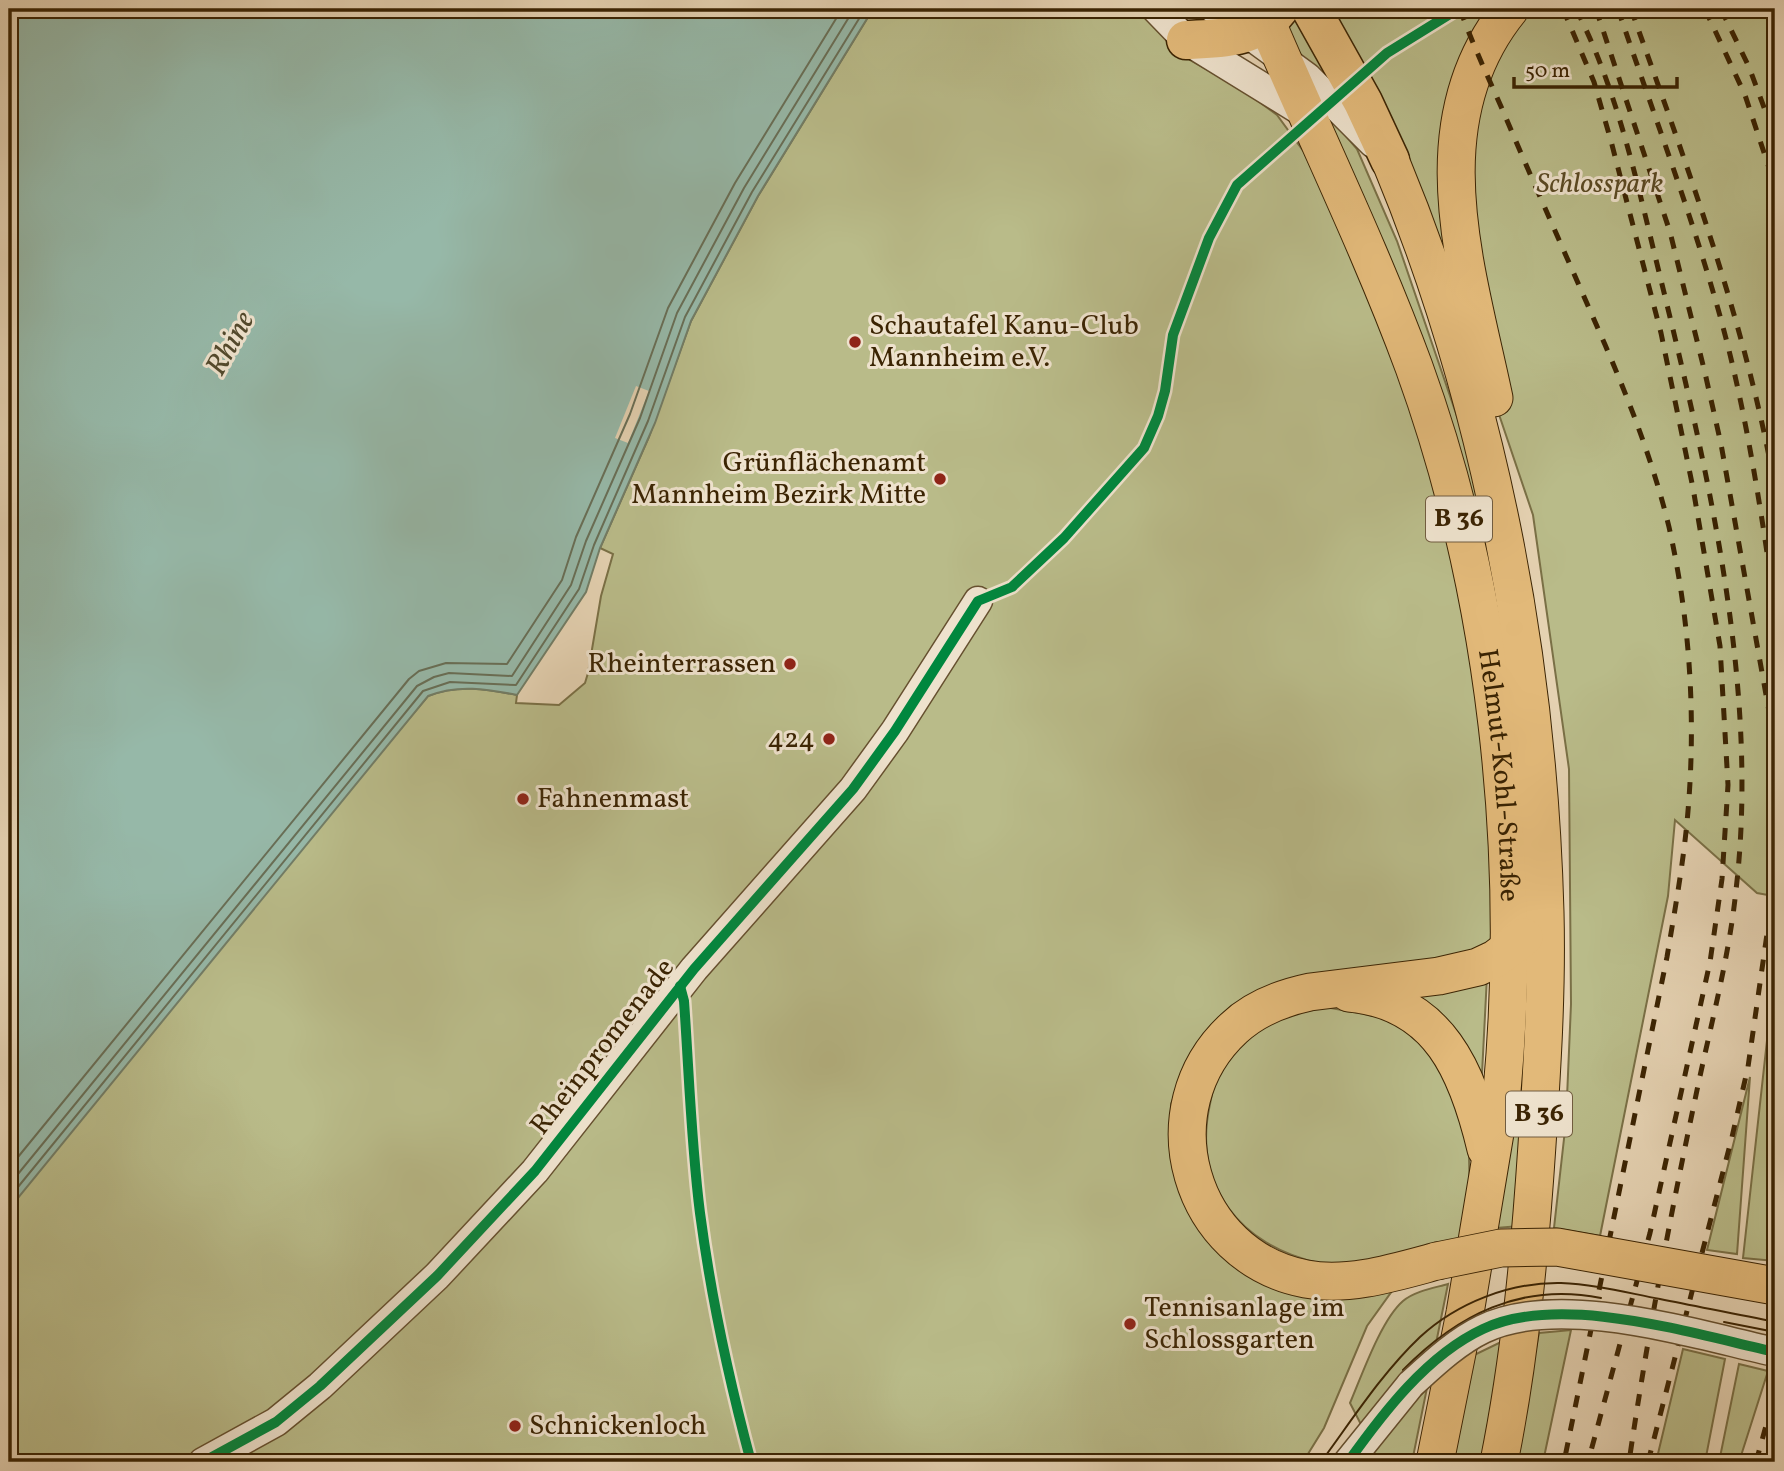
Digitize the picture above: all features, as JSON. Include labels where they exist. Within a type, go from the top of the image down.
[{"type":"highway","name":"B 36","points":[[1311,9],[1363,102],[1390,160]]},
{"type":"highway","points":[[1186,40],[1214,39],[1263,18]]},
{"type":"main road","points":[[1504,534],[1501,434],[1457,221],[1455,172],[1463,106],[1472,76],[1487,45],[1510,9]]},
{"type":"main road","name":"B 36","points":[[1263,18],[1306,114]]},
{"type":"main road","name":"Helmut-Kohl-Straße","points":[[1306,114],[1410,357],[1433,424],[1467,546],[1483,633],[1506,824],[1510,948],[1502,1091],[1465,1312],[1434,1462]]},
{"type":"main road","name":"Helmut-Kohl-Straße","points":[[1390,160],[1414,218],[1449,323],[1487,452],[1504,534],[1535,751],[1545,912],[1542,1079],[1534,1201],[1514,1380],[1499,1462]]},
{"type":"main road","points":[[1545,912],[1533,929],[1510,948],[1478,967],[1439,976],[1293,995],[1256,1012],[1234,1027],[1212,1052],[1188,1111],[1187,1154],[1200,1198],[1225,1235],[1240,1249],[1259,1262],[1305,1279],[1343,1281],[1500,1248],[1557,1247],[1775,1286]]},
{"type":"main road","points":[[1327,991],[1359,994],[1394,1005],[1412,1015],[1442,1040],[1454,1057],[1470,1090],[1490,1164]]},
{"type":"street","points":[[1156,9],[1186,40],[1306,114]]},
{"type":"street","points":[[1214,9],[1263,18]]},
{"type":"street","points":[[1282,59],[1328,96],[1390,160]]},
{"type":"street","name":"Rheinpromenade","points":[[203,1462],[276,1422],[296,1407],[437,1276],[535,1171],[694,969],[852,789],[895,731],[978,601]]},
{"type":"street","points":[[1348,1462],[1411,1384],[1443,1355],[1482,1329],[1507,1319],[1532,1314],[1591,1315],[1775,1352]]},
{"type":"green space","points":[[873,9],[1143,9],[1151,21],[1190,60],[1243,90],[1277,115],[1304,152],[1402,376],[1441,508],[1467,628],[1482,732],[1493,860],[1494,936],[1482,950],[1236,1007],[1206,1033],[1188,1062],[1171,1104],[1170,1152],[1182,1197],[1199,1229],[1233,1266],[1265,1282],[1392,1291],[1367,1326],[1324,1428],[1303,1462],[9,1462],[9,1209],[106,1078],[428,696],[450,690],[483,690],[517,695],[516,703],[559,705],[585,683],[601,596],[613,554],[600,548],[649,437],[691,321],[758,196]]},
{"type":"green space","name":"Schlosspark","points":[[1323,9],[1775,9],[1775,894],[1773,896],[1757,893],[1675,820],[1668,896],[1600,1236],[1554,1228],[1566,1121],[1571,1004],[1569,769],[1533,515],[1460,299]]},
{"type":"green space","points":[[1291,10],[1336,81],[1327,87],[1304,64],[1282,25]]},
{"type":"green space","points":[[1318,103],[1357,149],[1397,241],[1463,434],[1515,667],[1500,650]]},
{"type":"green space","points":[[1528,954],[1520,1226],[1496,1228],[1523,960]]},
{"type":"green space","points":[[1775,968],[1775,1261],[1743,1258]]},
{"type":"green space","points":[[1487,976],[1482,1074],[1457,1033],[1410,994]]},
{"type":"green space","points":[[1320,1006],[1391,1019],[1440,1060],[1461,1109],[1469,1156],[1470,1206],[1465,1241],[1374,1263],[1319,1263],[1291,1255],[1266,1242],[1245,1227],[1228,1208],[1208,1161],[1206,1133],[1211,1097],[1220,1069],[1227,1056],[1241,1042],[1262,1027]]},
{"type":"green space","points":[[1750,1077],[1737,1254],[1707,1250]]},
{"type":"green space","points":[[1448,1284],[1412,1462],[1365,1462],[1374,1450],[1350,1403],[1373,1349],[1387,1321],[1403,1301],[1419,1292]]},
{"type":"green space","points":[[1571,1330],[1543,1462],[1513,1462],[1539,1333]]},
{"type":"green space","points":[[1503,1341],[1481,1462],[1446,1462],[1468,1358]]},
{"type":"green space","points":[[1683,1349],[1725,1359],[1705,1462],[1656,1462]]},
{"type":"green space","points":[[1739,1364],[1768,1371],[1739,1462],[1719,1462]]},
{"type":"water","name":"Rhine","points":[[9,9],[873,9],[758,196],[691,321],[655,423],[600,548],[586,592],[517,695],[461,689],[428,696],[9,1209]]},
{"type":"pier","points":[[636,386],[649,391],[628,443],[615,438]]},
{"type":"tram line","points":[[1321,1462],[1380,1381],[1420,1337],[1450,1314],[1504,1291],[1542,1284],[1586,1285],[1775,1322]]},
{"type":"tram line","points":[[1403,1370],[1445,1333],[1492,1307],[1517,1299],[1544,1295],[1572,1294],[1601,1298]]},
{"type":"tram line","points":[[1724,1322],[1775,1332]]},
{"type":"railway","points":[[1460,9],[1607,349],[1646,449],[1669,527],[1676,562],[1689,669],[1690,776],[1679,884],[1667,957],[1564,1462]]},
{"type":"railway","points":[[1563,9],[1594,82],[1661,333],[1693,488],[1720,646],[1728,785],[1722,879],[1710,962],[1650,1233],[1588,1462]]},
{"type":"railway","points":[[1576,9],[1604,72],[1625,138],[1695,423],[1724,578],[1735,657],[1741,735],[1742,813],[1733,916],[1668,1232],[1629,1462]]},
{"type":"railway","points":[[1596,9],[1670,232],[1705,373],[1721,444],[1772,728],[1775,771]]},
{"type":"railway","points":[[1618,9],[1692,223],[1725,333],[1750,450],[1775,607]]},
{"type":"railway","points":[[1631,9],[1713,246],[1748,366],[1775,488]]},
{"type":"railway","points":[[1705,9],[1745,95],[1775,186]]},
{"type":"railway","points":[[1721,9],[1749,67],[1775,137]]},
{"type":"railway","points":[[1648,1462],[1748,1067],[1775,878]]},
{"type":"railway","points":[[1756,1462],[1775,1393]]},
{"type":"cycle path","points":[[203,1462],[276,1422],[320,1386],[437,1276],[535,1171],[694,969],[853,789],[895,731],[978,601],[1012,587],[1064,538],[1144,448],[1165,391],[1173,335],[1209,238],[1237,185],[1387,53],[1458,9]]},
{"type":"cycle path","points":[[680,986],[684,1001],[694,1160],[704,1244],[721,1338],[751,1462]]},
{"type":"cycle path","points":[[1348,1462],[1391,1405],[1443,1354],[1483,1329],[1515,1319],[1550,1314],[1628,1320],[1775,1352]]},
{"type":"place","name":"Schautafel Kanu-Club Mannheim e.V.","points":[[855,342]]},
{"type":"place","name":"Grünflächenamt Mannheim Bezirk Mitte","points":[[940,479]]},
{"type":"place","name":"Rheinterrassen","points":[[790,664]]},
{"type":"place","name":"424","points":[[829,739]]},
{"type":"place","name":"Fahnenmast","points":[[523,799]]},
{"type":"place","name":"Tennisanlage im Schlossgarten","points":[[1130,1324]]},
{"type":"place","name":"Schnickenloch","points":[[515,1426]]}]
